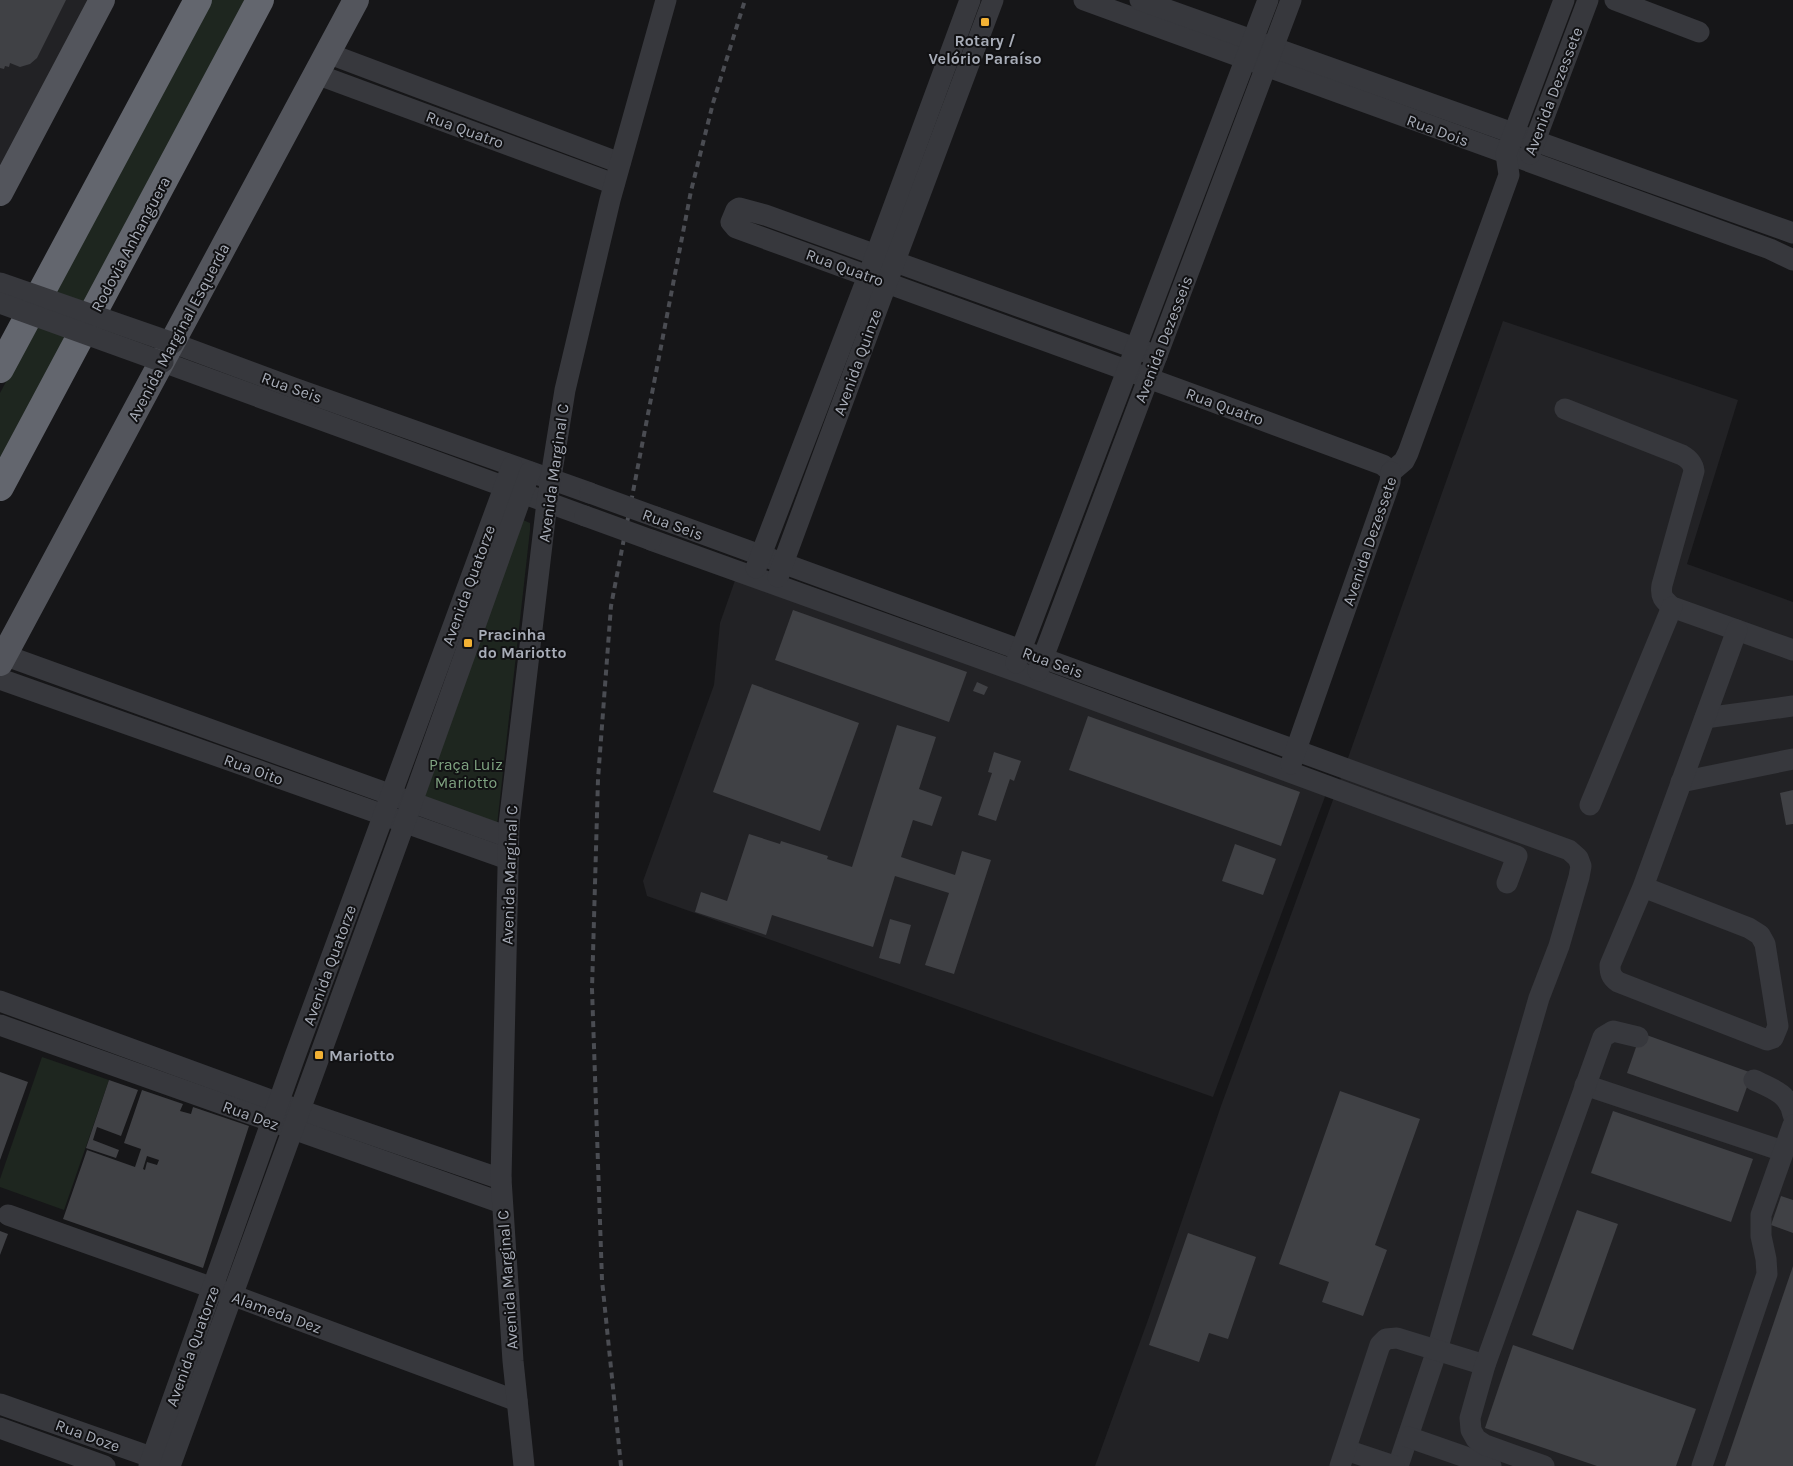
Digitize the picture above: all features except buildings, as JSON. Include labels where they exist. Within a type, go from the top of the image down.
[{"type":"highway","points":[[0,369],[198,0]]},
{"type":"highway","name":"Rodovia Anhanguera","points":[[0,487],[260,0]]},
{"type":"main road","points":[[0,193],[102,0]]},
{"type":"main road","name":"Avenida Marginal Esquerda","points":[[1,666],[356,0]]},
{"type":"street","name":"Avenida Marginal C","points":[[524,1466],[513,1361],[501,1179],[508,837],[547,502],[565,390],[614,184],[666,0]]},
{"type":"street","name":"Avenida Quinze","points":[[776,584],[877,279],[875,254],[970,0]]},
{"type":"street","name":"Avenida Quinze","points":[[752,576],[877,279],[896,262],[993,0]]},
{"type":"street","name":"Rua Dois","points":[[1084,0],[1513,133],[1793,233]]},
{"type":"street","name":"Rua Dois","points":[[1140,0],[1507,164],[1526,162],[1792,257]]},
{"type":"street","name":"Avenida Dezesseis","points":[[1035,679],[1157,356],[1259,54],[1268,0]]},
{"type":"street","name":"Avenida Dezesseis","points":[[1013,670],[1135,348],[1259,54],[1291,0]]},
{"type":"street","name":"Avenida Dezessete","points":[[1279,768],[1390,482],[1390,472],[1404,461],[1408,453],[1507,164],[1513,133],[1564,0]]},
{"type":"street","name":"Avenida Dezessete","points":[[1526,162],[1588,0]]},
{"type":"street","points":[[1615,0],[1699,32]]},
{"type":"street","name":"Rua Quatro","points":[[322,64],[620,162]]},
{"type":"street","name":"Rua Quatro","points":[[322,64],[614,184]]},
{"type":"street","name":"Rua Quatro","points":[[1157,356],[765,215],[739,208],[736,210],[731,222],[736,228],[1383,465],[1390,472]]},
{"type":"street","points":[[758,236],[765,215]]},
{"type":"street","name":"Rua Seis","points":[[0,283],[514,490],[1013,670],[1517,856],[1507,883]]},
{"type":"street","name":"Rua Seis","points":[[0,303],[294,388],[590,493],[1569,850],[1578,858],[1581,866],[1571,909],[1560,946],[1539,998],[1437,1350]]},
{"type":"street","points":[[1565,408],[1682,455],[1693,465],[1694,471],[1661,590],[1663,600],[1672,607],[1793,650]]},
{"type":"street","name":"Avenida Quatorze","points":[[222,1292],[300,1110],[405,822],[521,469]]},
{"type":"street","name":"Avenida Quatorze","points":[[164,1464],[222,1292],[275,1112],[391,795],[514,490]]},
{"type":"street","points":[[1590,805],[1672,607]]},
{"type":"street","points":[[1643,887],[1750,928],[1760,935],[1766,944],[1778,1026],[1774,1038],[1767,1040],[1618,982],[1612,977],[1610,964],[1643,887],[1737,630]]},
{"type":"street","name":"Rua Oito","points":[[1,666],[391,795],[508,837]]},
{"type":"street","name":"Rua Oito","points":[[1,666],[384,816],[508,859]]},
{"type":"street","points":[[1705,718],[1793,706]]},
{"type":"street","points":[[1682,782],[1793,759]]},
{"type":"street","name":"Rua Dez","points":[[0,1001],[275,1112],[292,1130],[502,1203]]},
{"type":"street","name":"Rua Dez","points":[[0,1025],[275,1112],[300,1110],[501,1179]]},
{"type":"street","points":[[1544,1466],[1485,1445],[1476,1439],[1471,1430],[1470,1418],[1485,1365],[1603,1037],[1613,1031],[1638,1037]]},
{"type":"street","points":[[1754,1080],[1785,1096],[1792,1107],[1793,1114]]},
{"type":"street","points":[[1585,1085],[1783,1152]]},
{"type":"street","points":[[1702,1466],[1767,1274],[1761,1236],[1761,1215],[1793,1125]]},
{"type":"street","name":"Alameda Dez","points":[[8,1215],[517,1401]]},
{"type":"street","points":[[1394,1466],[1343,1458],[1380,1345],[1391,1337],[1397,1338],[1485,1365]]},
{"type":"street","points":[[1398,1466],[1437,1350]]},
{"type":"street","name":"Rua Doze","points":[[0,1404],[164,1464]]},
{"type":"street","name":"Rua Doze","points":[[0,1428],[106,1466]]},
{"type":"street","points":[[1408,1436],[1492,1466]]},
{"type":"shaded area","points":[[0,0],[102,0],[0,193]]},
{"type":"shaded area","points":[[1503,321],[1738,400],[1687,564],[1793,602],[1793,1466],[1095,1466],[1148,1320],[1221,1106],[1337,789]]},
{"type":"shaded area","points":[[738,572],[1329,786],[1213,1097],[647,896],[643,881],[714,685],[720,623]]},
{"type":"green space","points":[[210,0],[248,0],[0,463],[0,393]]},
{"type":"green space","name":"Praça Luiz Mariotto","points":[[523,520],[530,523],[530,530],[497,825],[418,798]]},
{"type":"green space","points":[[42,1057],[109,1080],[64,1210],[0,1187],[0,1179]]},
{"type":"railway","points":[[621,1466],[602,1280],[592,989],[598,779],[611,606],[691,191],[713,103],[745,0]]},
{"type":"place","name":"Rotary / Velório Paraíso","points":[[985,22]]},
{"type":"place","name":"Pracinha do Mariotto","points":[[468,643]]},
{"type":"place","name":"Mariotto","points":[[319,1055]]}]
